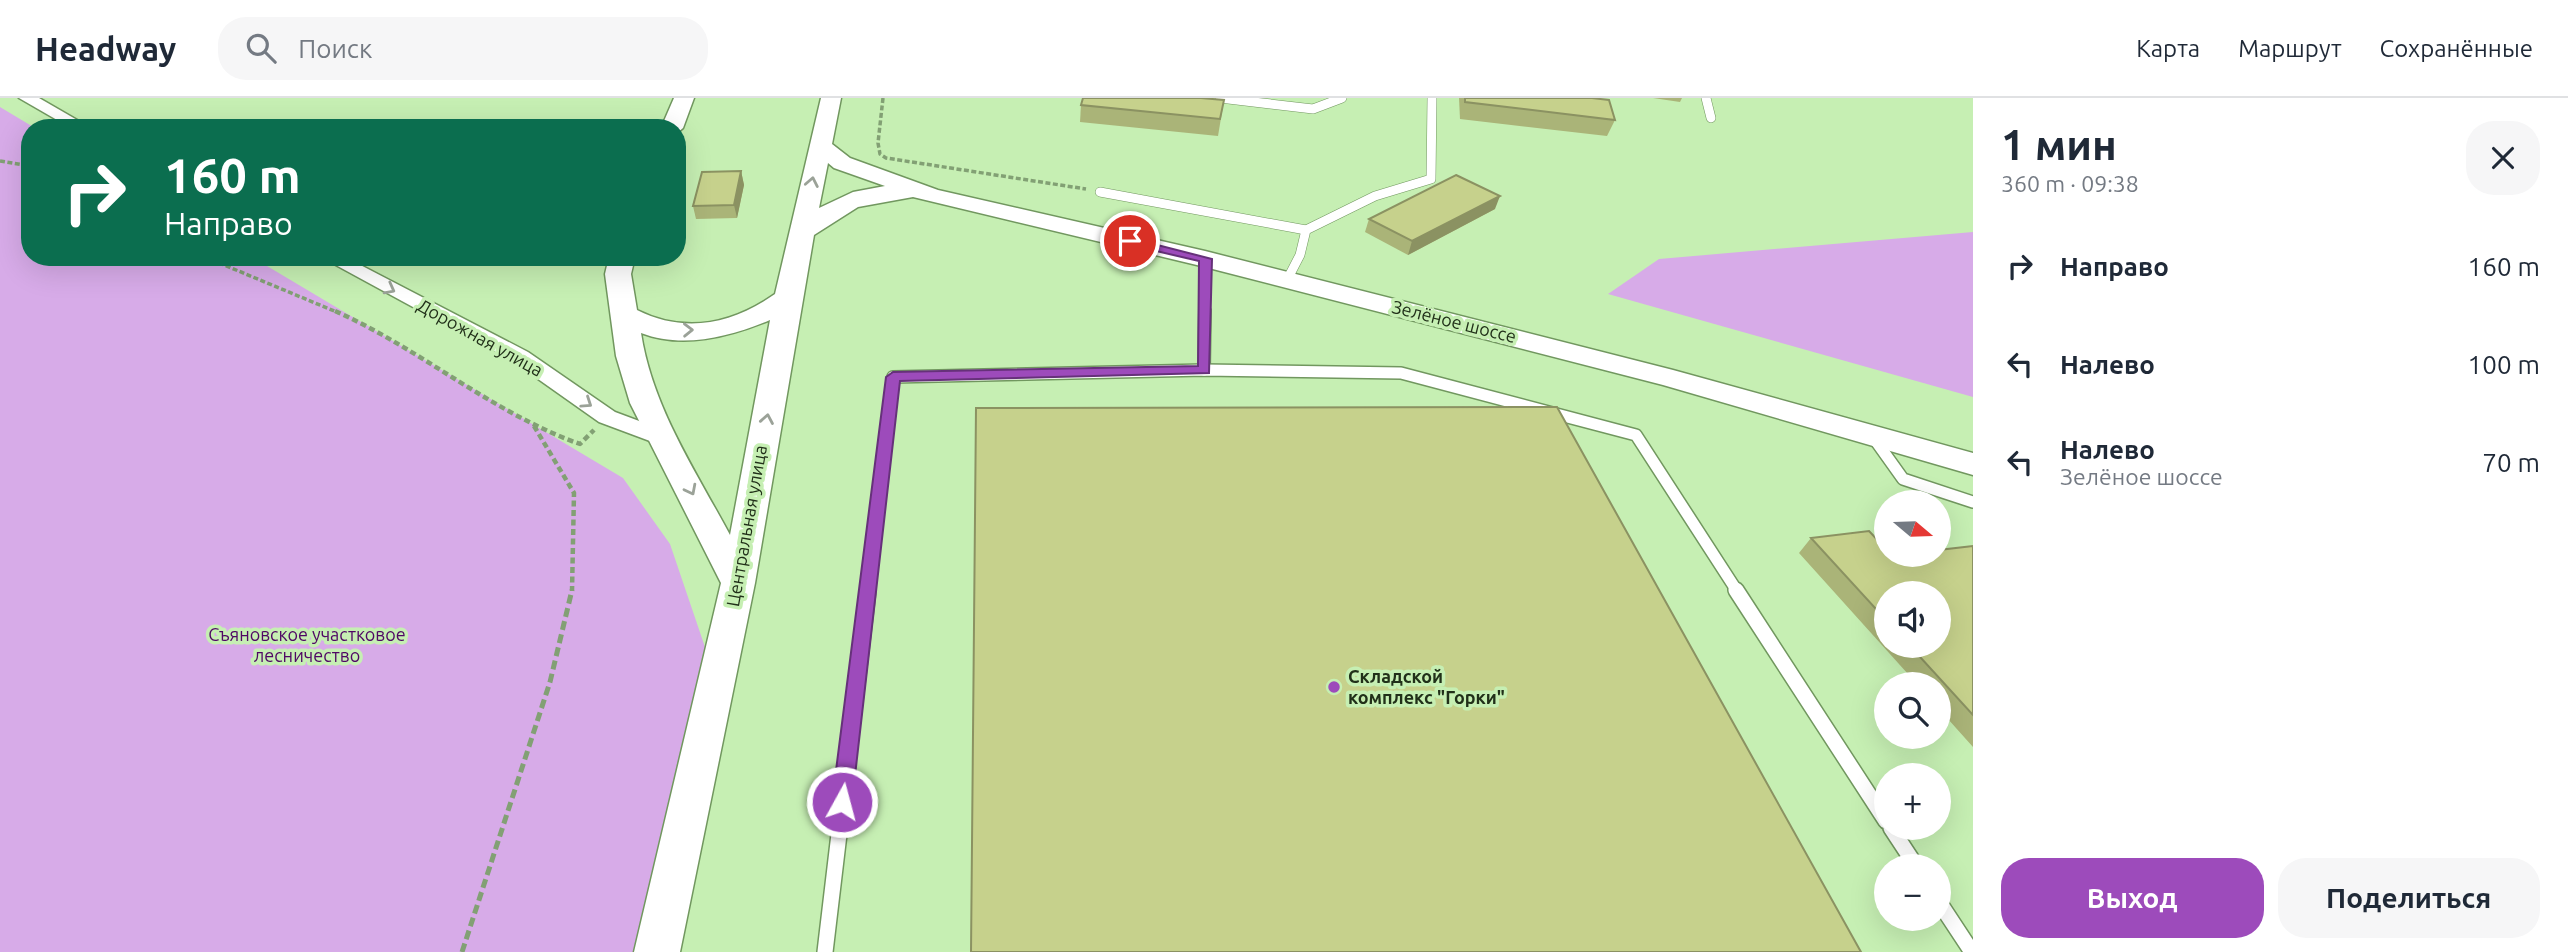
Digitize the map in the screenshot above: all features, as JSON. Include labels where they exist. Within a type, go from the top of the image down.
[{"type":"main road","points":[[676,119],[684,98]]},
{"type":"main road","name":"Центральная улица","points":[[657,952],[737,583],[788,297],[831,98]]},
{"type":"main road","points":[[820,145],[853,168],[931,195]]},
{"type":"main road","points":[[802,232],[824,214],[859,197],[889,193],[931,195]]},
{"type":"main road","name":"Зелёное шоссе","points":[[931,195],[1205,259],[1673,379],[1973,464]]},
{"type":"main road","points":[[620,266],[618,274],[630,355],[645,402],[737,583]]},
{"type":"main road","points":[[624,314],[658,330],[710,330],[771,311],[788,297]]},
{"type":"street","points":[[27,98],[66,119]]},
{"type":"street","name":"Дорожная улица","points":[[347,266],[521,357],[607,417],[666,439]]},
{"type":"lane","points":[[1220,98],[1313,109],[1342,98]]},
{"type":"lane","points":[[1100,192],[1306,230],[1375,197],[1431,179],[1432,98]]},
{"type":"lane","points":[[1706,98],[1711,118]]},
{"type":"lane","points":[[1287,280],[1300,255],[1306,230]]},
{"type":"lane","points":[[1205,259],[1205,370]]},
{"type":"lane","points":[[825,952],[893,377],[1205,370],[1401,373],[1636,435],[1874,802]]},
{"type":"lane","points":[[1871,433],[1903,479],[1973,502]]},
{"type":"lane","points":[[1951,920],[1972,952]]},
{"type":"path","points":[[883,98],[878,143],[880,154],[886,158],[1100,192]]},
{"type":"path","points":[[0,161],[21,164]]},
{"type":"path","points":[[227,266],[337,312],[392,339],[534,426],[580,444],[607,417]]},
{"type":"path","points":[[462,952],[550,682],[572,594],[574,493],[534,426]]},
{"type":"green space","name":"Съяновское участковое лесничество","points":[[0,107],[21,120],[21,266],[267,266],[623,478],[670,544],[708,656],[637,952],[0,952]]},
{"type":"green space","points":[[1973,232],[1973,397],[1608,294],[1659,259]]},
{"type":"building","points":[[1083,98],[1224,100],[1220,119],[1081,105]]},
{"type":"building","points":[[1465,98],[1609,100],[1615,120],[1465,102]]},
{"type":"building","points":[[741,171],[734,205],[693,206],[702,172]]},
{"type":"building","points":[[1456,175],[1500,196],[1412,241],[1369,219]]},
{"type":"building","name":"Складской комплекс \"Горки\"","points":[[1557,407],[1861,952],[971,952],[976,408]]},
{"type":"building","points":[[1869,531],[1874,536],[1874,567],[1951,567],[1951,549],[1973,546],[1973,715],[1951,691],[1951,672],[1934,672],[1921,658],[1951,658],[1951,581],[1874,581],[1874,607],[1811,538]]},
{"type":"place","name":"Складской комплекс \"Горки\"","points":[[1334,687]]},
{"type":"route","points":[[842,802],[893,377],[1205,370],[1205,259],[1130,241]]}]
